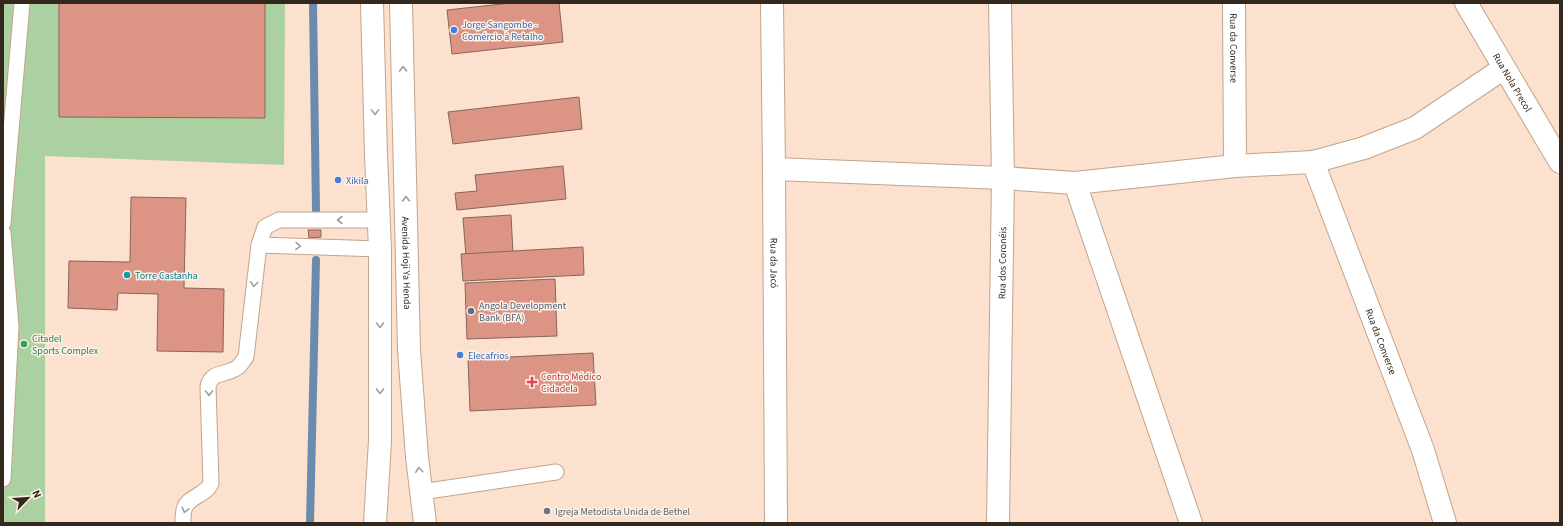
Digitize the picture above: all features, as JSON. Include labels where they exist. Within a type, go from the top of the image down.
[{"type":"street","points":[[372,3],[380,249],[380,441],[375,523]]},
{"type":"street","name":"Avenida Hoji Ya Henda","points":[[400,3],[409,350],[425,523]]},
{"type":"street","name":"Rua da Jacó","points":[[772,3],[776,523]]},
{"type":"street","name":"Rua dos Coronéis","points":[[998,523],[1003,178],[1000,3]]},
{"type":"street","name":"Rua da Converse","points":[[1234,3],[1234,166]]},
{"type":"street","name":"Rua Nola Precol","points":[[1466,3],[1560,162]]},
{"type":"street","points":[[774,168],[1003,178],[1075,184],[1234,166],[1313,162],[1364,148],[1415,128],[1504,68]]},
{"type":"street","name":"Rua da Converse","points":[[1313,162],[1423,450],[1445,523]]},
{"type":"street","points":[[1075,184],[1191,523]]},
{"type":"lane","points":[[3,223],[22,3]]},
{"type":"lane","points":[[183,523],[184,510],[187,503],[208,488],[210,483],[208,387],[210,380],[238,367],[246,357],[259,245],[265,227],[279,220],[379,220]]},
{"type":"lane","points":[[3,233],[5,274],[11,326],[3,479]]},
{"type":"lane","points":[[259,245],[380,249]]},
{"type":"lane","points":[[421,492],[556,472]]},
{"type":"green space","name":"Citadel Sports Complex","points":[[3,3],[285,3],[284,165],[45,156],[45,523],[3,523]]},
{"type":"building","points":[[59,3],[265,3],[265,118],[59,117]]},
{"type":"building","points":[[511,3],[559,3],[563,42],[452,54],[447,10]]},
{"type":"building","points":[[579,97],[582,129],[453,144],[448,112]]},
{"type":"building","points":[[563,166],[566,199],[457,210],[455,193],[477,191],[475,175]]},
{"type":"building","name":"Torre Castanha","points":[[131,197],[186,198],[184,288],[224,289],[223,352],[157,351],[158,294],[118,293],[117,310],[68,308],[69,261],[130,262]]},
{"type":"building","points":[[511,215],[513,253],[466,256],[463,218]]},
{"type":"building","points":[[308,230],[321,230],[321,237],[309,238]]},
{"type":"building","points":[[583,247],[584,275],[463,281],[461,254]]},
{"type":"building","points":[[555,279],[557,336],[467,339],[465,283]]},
{"type":"building","name":"Centro Médico Cidadela","points":[[593,353],[596,405],[470,411],[468,359]]},
{"type":"waterway","points":[[313,3],[316,210]]},
{"type":"waterway","points":[[310,523],[316,260]]},
{"type":"place","name":"Jorge Sangombe - Comércio à Retalho","points":[[454,30]]},
{"type":"place","name":"Xikila","points":[[338,180]]},
{"type":"place","name":"Torre Castanha","points":[[127,275]]},
{"type":"place","name":"Angola Development Bank (BFA)","points":[[471,311]]},
{"type":"place","name":"Citadel Sports Complex","points":[[24,344]]},
{"type":"place","name":"Elecafrios","points":[[460,355]]},
{"type":"place","name":"Centro Médico Cidadela","points":[[532,382]]},
{"type":"place","name":"Igreja Metodista Unida de Bethel","points":[[547,511]]}]
